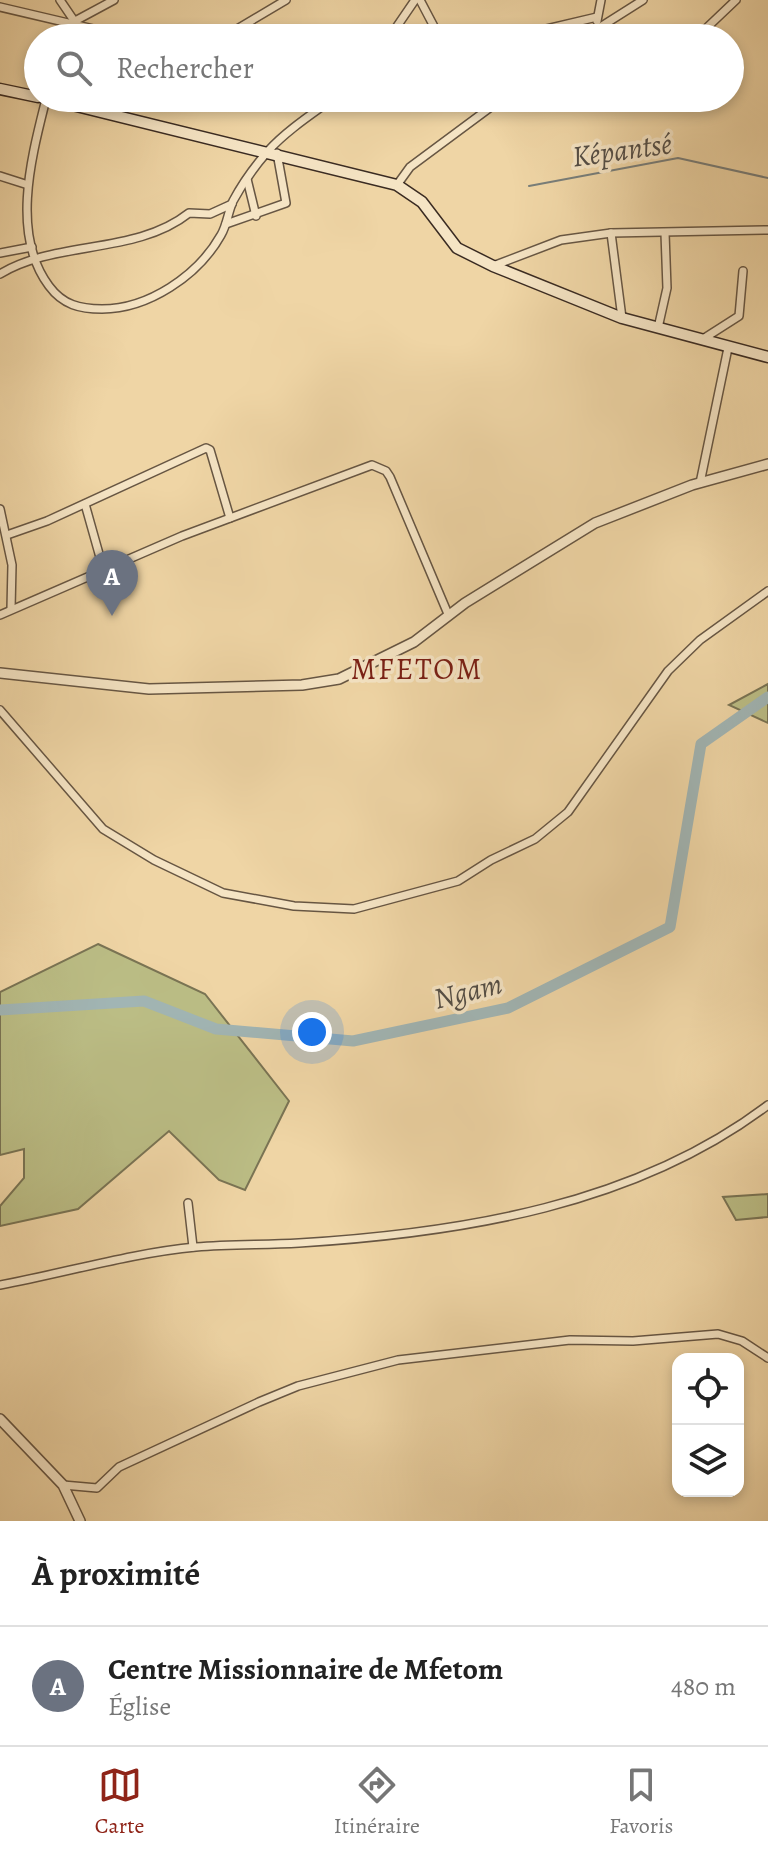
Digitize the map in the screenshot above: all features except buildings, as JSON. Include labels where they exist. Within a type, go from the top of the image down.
[{"type":"main road","points":[[0,89],[24,94]]},
{"type":"main road","points":[[102,112],[397,185],[422,202],[457,248],[493,266],[622,318],[768,357]]},
{"type":"street","points":[[60,0],[76,23]]},
{"type":"street","points":[[76,23],[114,0]]},
{"type":"street","points":[[246,24],[286,0]]},
{"type":"street","points":[[400,24],[418,0],[432,24]]},
{"type":"street","points":[[596,24],[601,0]]},
{"type":"street","points":[[601,24],[643,0]]},
{"type":"street","points":[[711,24],[736,0]]},
{"type":"street","points":[[0,7],[80,24]]},
{"type":"street","points":[[58,21],[68,10]]},
{"type":"street","points":[[567,24],[597,17]]},
{"type":"street","points":[[42,112],[25,184],[32,247],[48,286],[65,303],[85,309],[132,305],[170,287],[192,271],[220,237],[232,204],[247,179],[272,152],[318,112]]},
{"type":"street","points":[[397,185],[410,167],[485,112]]},
{"type":"street","points":[[227,220],[256,216],[286,203],[272,152]]},
{"type":"street","points":[[0,176],[25,184]]},
{"type":"street","points":[[247,179],[256,216]]},
{"type":"street","points":[[0,274],[19,262],[134,237],[174,226],[189,213],[210,214],[232,204]]},
{"type":"street","points":[[220,210],[227,220]]},
{"type":"street","points":[[493,266],[561,240],[611,233],[768,230]]},
{"type":"street","points":[[611,233],[622,318]]},
{"type":"street","points":[[658,328],[667,288],[665,233]]},
{"type":"street","points":[[0,253],[32,247]]},
{"type":"street","points":[[701,340],[739,316],[743,271]]},
{"type":"street","points":[[700,483],[728,348]]},
{"type":"street","points":[[7,535],[85,504],[206,448],[210,450],[230,518]]},
{"type":"street","points":[[0,673],[149,689],[326,683],[414,642],[448,614],[569,537],[624,510],[700,483],[768,464]]},
{"type":"street","points":[[0,615],[103,568],[364,467],[380,467],[390,477],[448,614]]},
{"type":"street","points":[[85,504],[103,568]]},
{"type":"street","points":[[0,509],[7,535],[14,590],[11,609]]},
{"type":"street","points":[[0,710],[103,829],[154,860],[223,893],[294,906],[354,909],[458,881],[491,860],[535,839],[568,812],[668,671],[700,640],[768,591]]},
{"type":"street","points":[[0,1285],[193,1247],[300,1243],[409,1232],[604,1192],[670,1167],[767,1107]]},
{"type":"street","points":[[188,1203],[193,1247]]},
{"type":"street","points":[[63,1485],[97,1488],[119,1467],[259,1402],[298,1386],[398,1360],[555,1341],[633,1341],[718,1334],[742,1341],[768,1358]]},
{"type":"street","points":[[0,1419],[63,1485],[80,1521]]},
{"type":"green space","points":[[768,684],[768,723],[729,705]]},
{"type":"green space","points":[[98,944],[205,994],[289,1101],[245,1190],[219,1180],[169,1131],[78,1209],[0,1226],[0,1206],[24,1178],[24,1149],[0,1155],[0,992]]},
{"type":"green space","points":[[768,1194],[768,1217],[736,1220],[723,1197]]},
{"type":"waterway","name":"Képantsé","points":[[529,186],[678,158],[768,178]]},
{"type":"waterway","name":"Ngam","points":[[0,1010],[144,1001],[216,1029],[353,1041],[508,1008],[670,927],[701,744],[768,697]]},
{"type":"place","name":"Centre Missionnaire de Mfetom","points":[[112,616]]},
{"type":"district","name":"MFETOM","points":[[417,669]]}]
